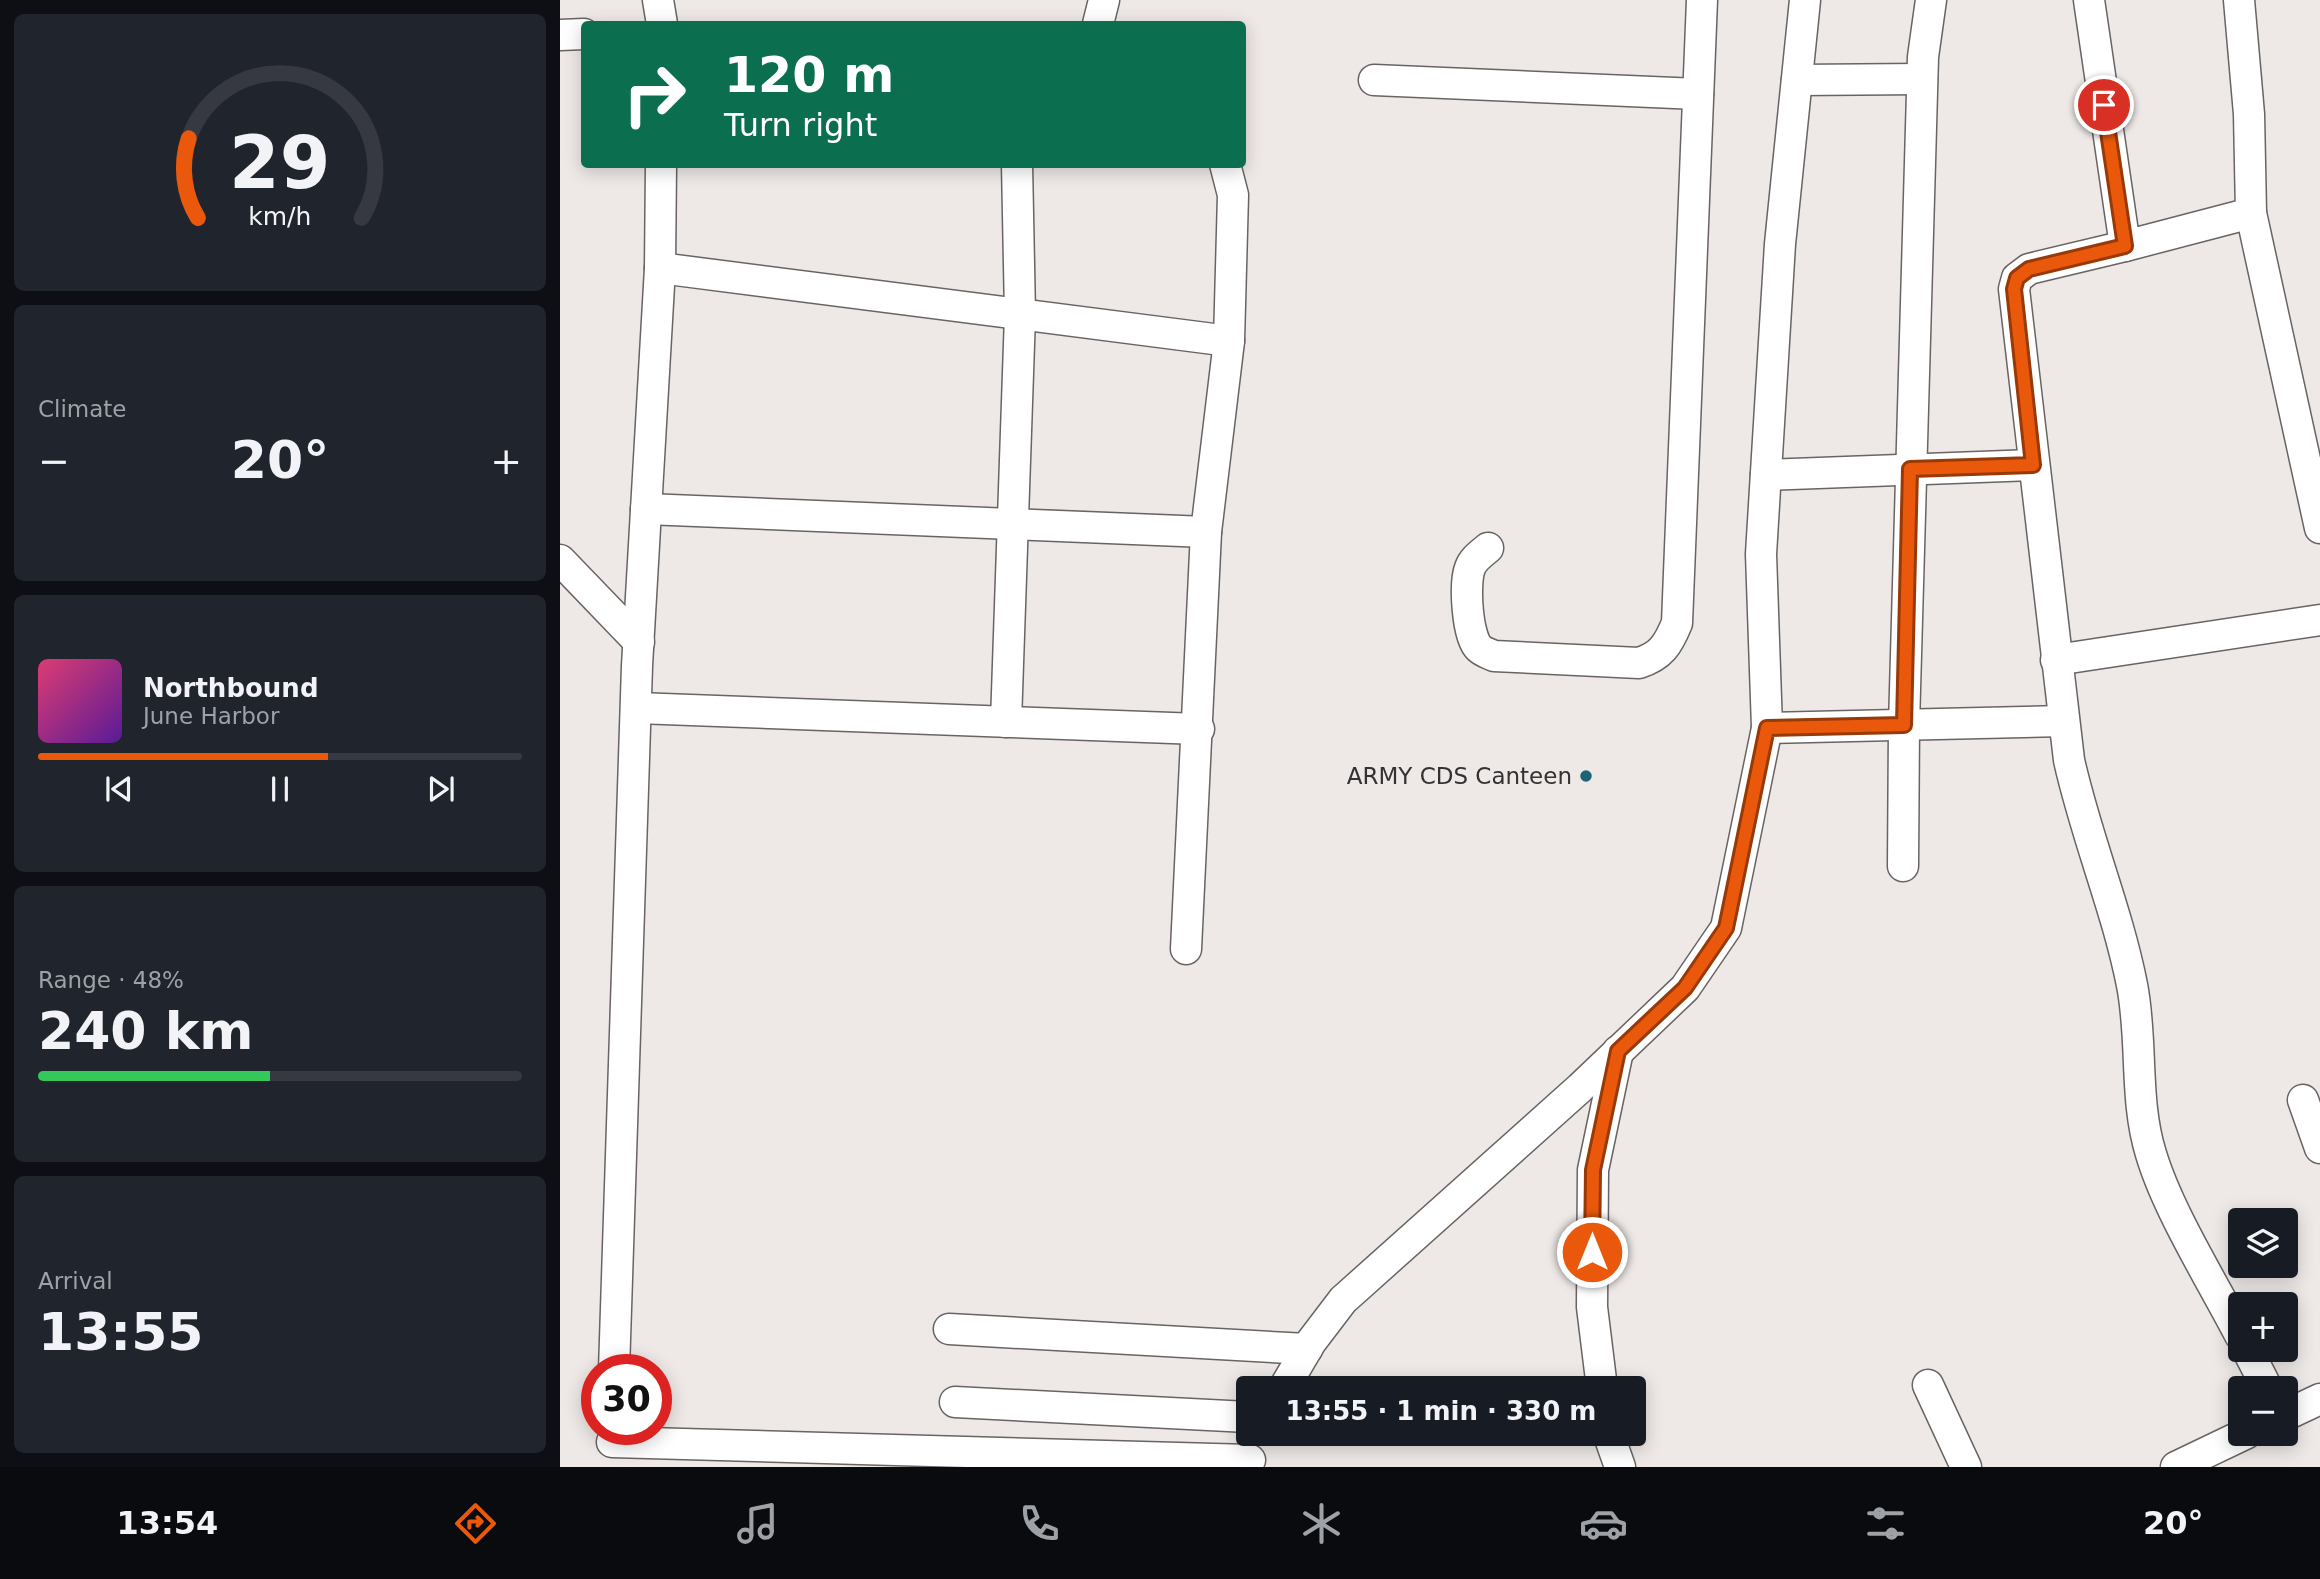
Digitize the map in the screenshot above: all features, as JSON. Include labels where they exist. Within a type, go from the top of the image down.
[{"type":"street","points":[[658,0],[662,21]]},
{"type":"street","points":[[1099,21],[1104,0]]},
{"type":"street","points":[[1488,548],[1476,557],[1469,570],[1468,602],[1470,631],[1479,648],[1494,656],[1639,663],[1657,657],[1669,643],[1676,623],[1702,0]]},
{"type":"street","points":[[1291,1376],[1343,1300],[1685,988],[1726,928],[1767,728],[1761,554],[1780,244],[1805,0]]},
{"type":"street","points":[[1903,866],[1910,469],[1922,79],[1931,0]]},
{"type":"street","points":[[2090,0],[2125,246]]},
{"type":"street","points":[[2239,0],[2249,114],[2251,213],[2320,528]]},
{"type":"street","points":[[560,36],[581,34]]},
{"type":"street","points":[[1797,80],[1922,79]]},
{"type":"street","points":[[1374,80],[1698,94]]},
{"type":"street","points":[[615,1354],[639,642],[660,268],[661,168]]},
{"type":"street","points":[[1006,722],[1020,315],[1017,168]]},
{"type":"street","points":[[1186,950],[1199,729],[1206,532],[1229,341],[1233,195],[1226,168]]},
{"type":"street","points":[[2228,1311],[2151,1155],[2145,1130],[2133,987],[2120,934],[2081,815],[2063,721],[2014,289],[2017,278],[2029,269],[2251,213]]},
{"type":"street","points":[[660,268],[1229,341]]},
{"type":"street","points":[[1766,475],[2033,465]]},
{"type":"street","points":[[646,509],[1206,532]]},
{"type":"street","points":[[560,560],[639,642]]},
{"type":"street","points":[[2056,660],[2320,621]]},
{"type":"street","points":[[637,708],[1199,729]]},
{"type":"street","points":[[1767,728],[2063,721]]},
{"type":"street","points":[[1601,1376],[1592,1307],[1593,1170],[1618,1051]]},
{"type":"street","points":[[2303,1100],[2320,1148]]},
{"type":"street","points":[[949,1329],[1307,1349]]},
{"type":"street","points":[[1928,1385],[1966,1467]]},
{"type":"street","points":[[2298,1409],[2320,1399]]},
{"type":"street","points":[[954,1402],[1236,1416]]},
{"type":"street","points":[[611,1446],[1253,1453]]},
{"type":"street","points":[[1613,1446],[1620,1467]]},
{"type":"street","points":[[2176,1467],[2219,1458],[2232,1446]]},
{"type":"place","name":"ARMY CDS Canteen","points":[[1586,776]]},
{"type":"route","points":[[1592,1252],[1593,1170],[1618,1051],[1685,988],[1726,928],[1767,728],[1904,725],[1910,469],[2033,465],[2014,289],[2017,278],[2029,269],[2125,246],[2104,105]]}]
